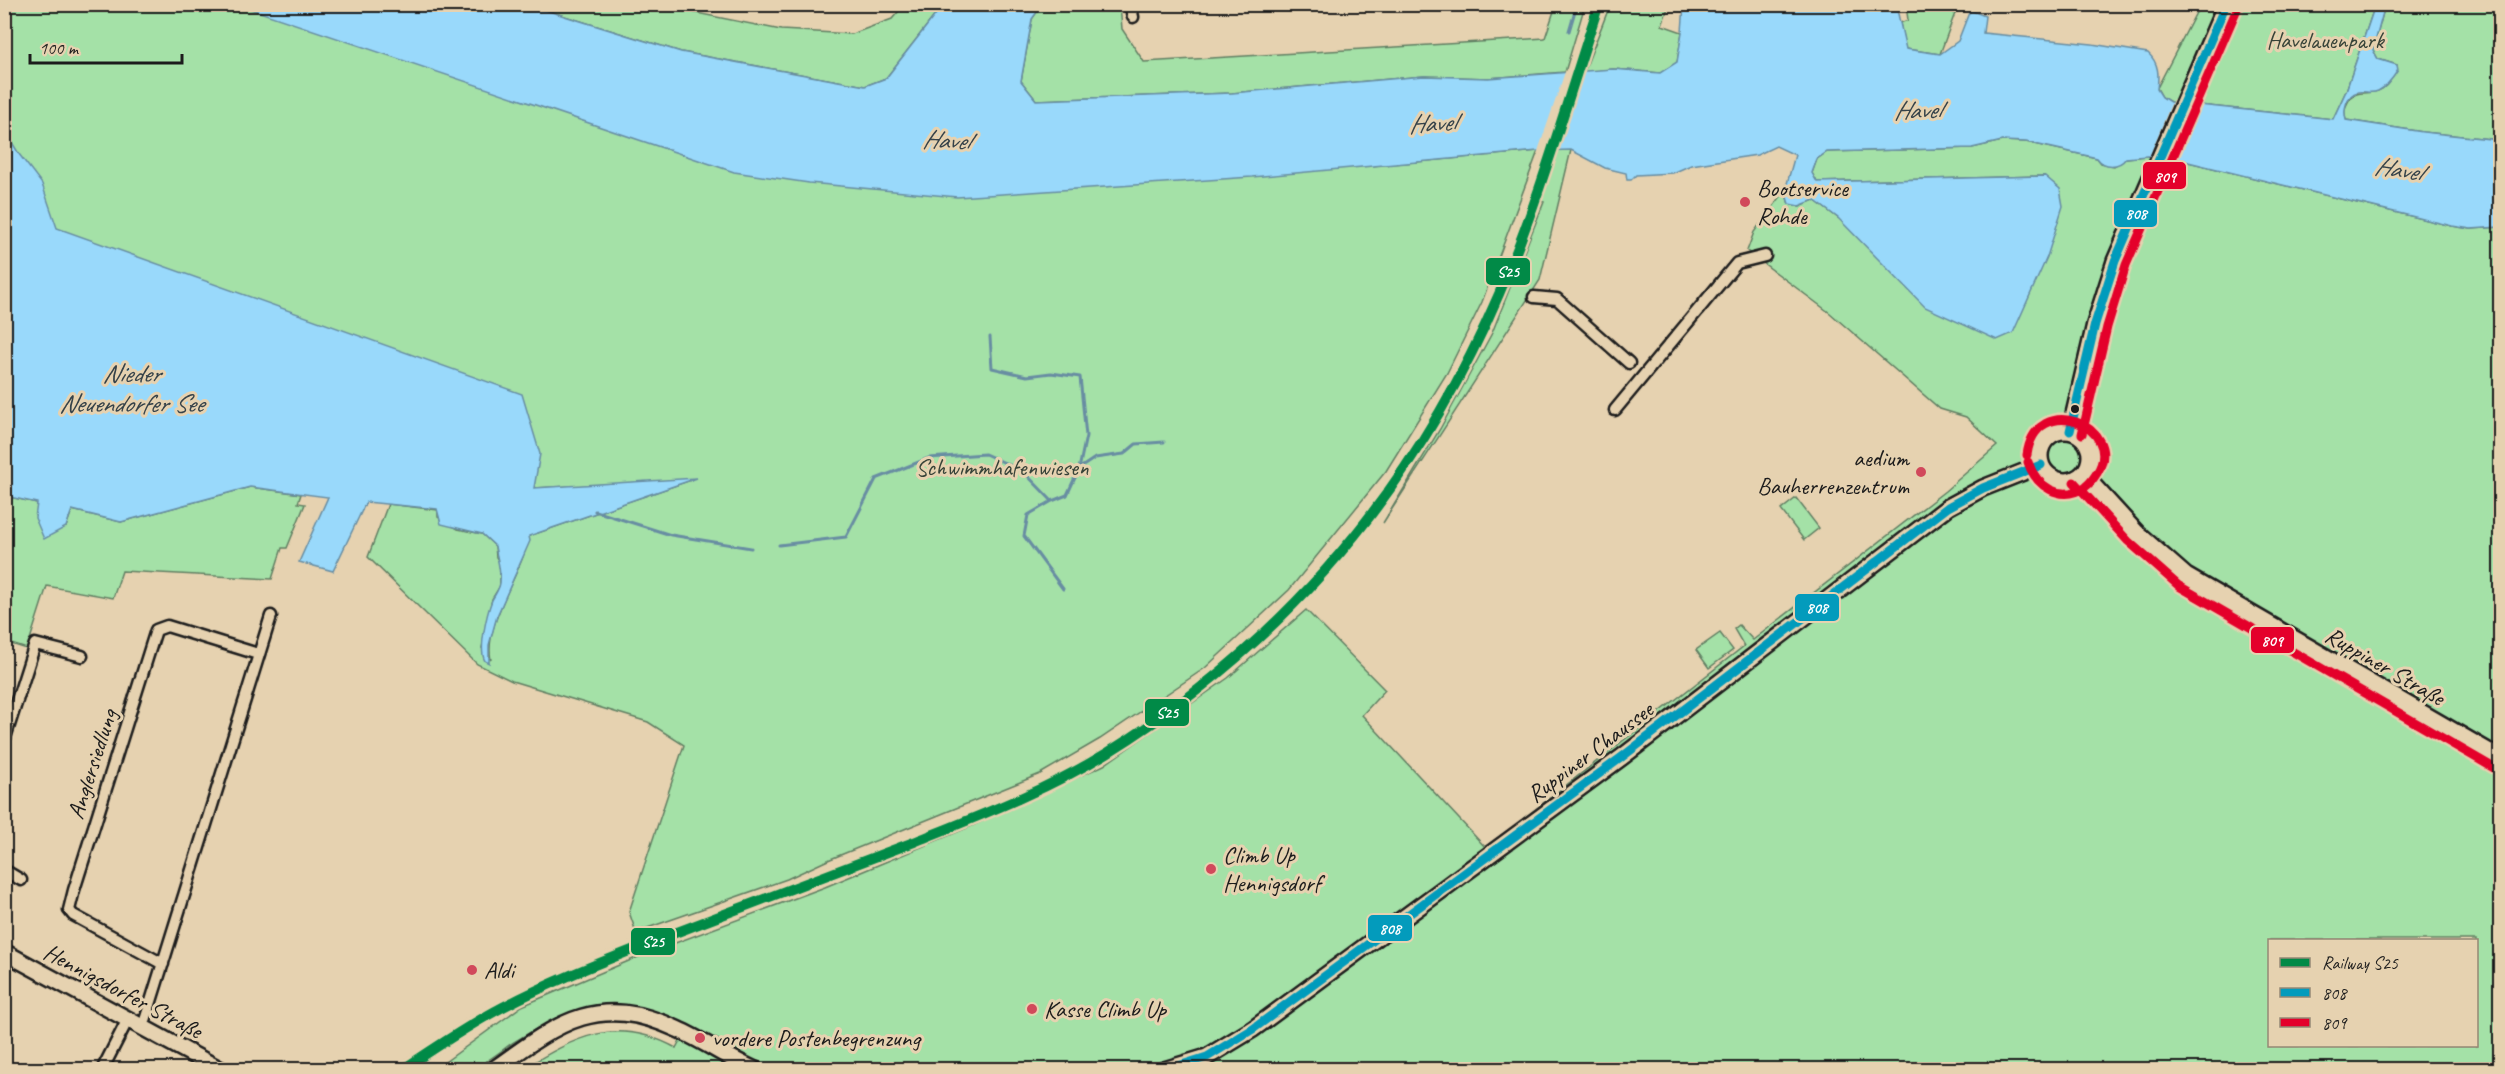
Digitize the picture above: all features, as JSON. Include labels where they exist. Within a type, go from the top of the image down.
[{"type":"main road","points":[[2070,431],[2094,324],[2115,261],[2226,4]]},
{"type":"main road","points":[[2070,431],[2085,441],[2089,449],[2088,467],[2075,479],[2059,481],[2051,477],[2041,465],[2040,450],[2047,438],[2057,432],[2070,431]]},
{"type":"main road","name":"Ruppiner Chaussee","points":[[1164,1070],[1223,1050],[1262,1023],[1622,757],[1948,507],[1983,488],[2041,465]]},
{"type":"main road","name":"Ruppiner Straße","points":[[2083,474],[2137,533],[2186,576],[2500,758]]},
{"type":"main road","name":"Hennigsdorfer Straße","points":[[4,952],[221,1070]]},
{"type":"main road","points":[[493,1070],[543,1034],[581,1016],[630,1013],[667,1024],[755,1070]]},
{"type":"street","points":[[1130,4],[1133,17]]},
{"type":"street","points":[[1615,410],[1737,263],[1765,256]]},
{"type":"street","points":[[1534,297],[1557,299],[1629,363]]},
{"type":"street","points":[[142,1027],[271,616]]},
{"type":"street","name":"Anglersiedlung","points":[[163,964],[73,915],[69,910],[74,890],[156,630],[167,626],[258,654]]},
{"type":"street","points":[[4,741],[35,644],[82,656]]},
{"type":"street","points":[[4,870],[21,880]]},
{"type":"street","points":[[102,1070],[128,1020]]},
{"type":"green space","name":"Schwimmhafenwiesen","points":[[4,5],[267,5],[1370,166],[1538,151],[1482,302],[1447,373],[1386,471],[1289,590],[1205,668],[1100,739],[1040,774],[828,860],[787,879],[636,932],[629,912],[684,745],[648,722],[512,681],[477,664],[368,557],[388,504],[438,510],[438,517],[458,529],[482,534],[495,546],[496,557],[500,563],[500,586],[492,599],[482,648],[491,660],[490,646],[493,630],[529,536],[691,480],[534,488],[5,241]]},
{"type":"green space","points":[[529,5],[657,5],[781,30],[852,34],[892,19],[904,5],[943,5],[886,78],[865,86],[681,52]]},
{"type":"green space","points":[[1042,5],[1120,5],[1122,29],[1144,62],[1545,38],[1556,5],[1585,5],[1565,72],[1488,78],[1424,76],[1232,93],[1036,100],[1021,81],[1032,19]]},
{"type":"green space","points":[[1610,5],[1669,5],[1662,25],[1682,32],[1677,63],[1661,73],[1613,69],[1584,72]]},
{"type":"green space","points":[[1906,5],[1958,5],[1940,54],[1905,49],[1900,23],[1908,20]]},
{"type":"green space","points":[[2200,5],[2375,5],[2346,91],[2333,119],[2170,102],[2162,97],[2157,88]]},
{"type":"green space","name":"Havelauenpark","points":[[2385,5],[2500,5],[2500,140],[2423,132],[2346,120],[2345,109],[2351,97],[2385,87],[2397,65],[2378,59],[2373,50]]},
{"type":"green space","points":[[2002,141],[2026,142],[2097,158],[2101,163],[2114,166],[2126,158],[2147,156],[2180,160],[2452,226],[2471,229],[2500,227],[2500,1069],[523,1069],[560,1048],[596,1034],[634,1033],[654,1038],[676,1048],[687,1027],[663,1015],[641,1008],[619,1005],[599,1006],[557,1018],[471,1069],[434,1070],[522,1006],[643,955],[825,887],[972,826],[1104,765],[1228,678],[1306,610],[1385,690],[1362,715],[1486,848],[1744,646],[1734,629],[1739,625],[1753,640],[1945,491],[1997,446],[1966,417],[1940,409],[1830,313],[1747,251],[1754,232],[1785,191],[1789,204],[1800,206],[1814,200],[1838,218],[2045,176],[1817,182],[1812,173],[1817,159],[1827,152],[1972,148]]},
{"type":"green space","points":[[1558,150],[1571,150],[1540,280],[1383,523],[1440,429],[1492,333],[1544,202],[1541,201]]},
{"type":"green space","points":[[250,487],[301,494],[298,503],[305,504],[287,548],[282,548],[272,579],[122,571],[113,598],[47,586],[27,649],[5,642],[5,496],[37,503],[66,527],[72,510],[121,522]]},
{"type":"green space","points":[[1796,498],[1819,528],[1804,540],[1781,510]]},
{"type":"green space","points":[[1720,633],[1733,650],[1709,668],[1696,650]]},
{"type":"water","name":"Havel","points":[[239,5],[529,5],[681,52],[865,86],[886,78],[943,5],[1042,5],[1032,19],[1021,81],[1036,100],[1232,93],[1424,76],[1488,78],[1613,69],[1660,73],[1677,62],[1684,5],[1896,5],[1906,49],[1940,54],[1958,41],[1970,10],[1985,16],[1983,33],[2092,44],[2148,53],[2157,70],[2157,89],[2162,97],[2170,102],[2333,119],[2346,91],[2375,5],[2385,5],[2373,50],[2378,59],[2397,65],[2398,70],[2390,82],[2378,91],[2358,92],[2351,96],[2345,108],[2346,120],[2423,132],[2500,140],[2500,227],[2471,229],[2452,226],[2180,160],[2147,156],[2126,158],[2120,164],[2112,166],[2104,164],[2097,158],[2026,142],[2002,141],[1972,148],[1827,152],[1817,159],[1812,173],[1817,182],[2045,176],[2060,189],[2063,206],[2047,257],[2013,333],[1997,340],[1925,307],[1838,218],[1814,200],[1799,206],[1789,204],[1785,191],[1795,155],[1776,146],[1757,155],[1691,165],[1673,173],[1636,175],[1631,180],[1627,180],[1626,173],[1605,168],[1571,150],[1252,177],[957,197],[809,183],[734,172]]},
{"type":"water","name":"Nieder Neuendorfer See","points":[[4,129],[19,154],[42,184],[57,228],[522,394],[540,454],[534,488],[697,478],[529,536],[530,541],[497,616],[489,645],[489,663],[485,661],[482,649],[490,606],[500,583],[495,546],[482,534],[441,524],[437,509],[366,502],[333,571],[299,562],[328,497],[250,487],[121,522],[72,510],[66,527],[44,539],[35,518],[37,503],[5,496]]},
{"type":"pier","points":[[1566,69],[1585,69],[1557,153],[1537,154]]},
{"type":"pier","points":[[2173,99],[2194,102],[2170,163],[2148,160]]},
{"type":"waterway","points":[[1569,31],[1577,4]]},
{"type":"waterway","points":[[779,545],[846,537],[876,479],[929,458],[985,454],[1023,471],[1052,501],[1067,495],[1079,469],[1086,436],[1080,377],[1051,373],[1027,376],[992,368],[990,337]]},
{"type":"waterway","points":[[1080,468],[1095,458],[1124,454],[1136,444],[1164,442]]},
{"type":"waterway","points":[[1052,501],[1028,515],[1024,536],[1063,589]]},
{"type":"waterway","points":[[595,511],[671,535],[751,548]]},
{"type":"rail line","name":"S25","points":[[402,1070],[490,1014],[564,978],[938,832],[1061,779],[1107,753],[1172,709],[1232,662],[1288,610],[1339,554],[1386,495],[1428,432],[1466,365],[1499,294],[1527,223],[1599,4]]},
{"type":"transit line","name":"808","points":[[2070,431],[2095,324],[2115,261],[2226,4]]},
{"type":"transit line","name":"809","points":[[2082,434],[2107,327],[2126,265],[2237,9]]},
{"type":"transit line","name":"809","points":[[2027,455],[2034,435],[2046,424],[2061,420],[2076,422],[2090,430],[2100,442],[2103,456],[2097,473],[2089,484],[2076,492],[2067,493],[2050,490],[2043,485],[2028,462]]},
{"type":"transit line","name":"808","points":[[1166,1070],[1207,1057],[1253,1029],[1622,757],[1948,507],[1983,488],[2041,465]]},
{"type":"transit line","name":"809","points":[[2074,482],[2128,541],[2179,586],[2494,768]]},
{"type":"place","name":"Bootservice Rohde","points":[[1745,202]]},
{"type":"place","name":"aedium Bauherrenzentrum","points":[[1921,472]]},
{"type":"place","name":"Climb Up Hennigsdorf","points":[[1211,869]]},
{"type":"place","name":"Aldi","points":[[472,970]]},
{"type":"place","name":"Kasse Climb Up","points":[[1032,1009]]},
{"type":"place","name":"vordere Postenbegrenzung","points":[[700,1038]]}]
